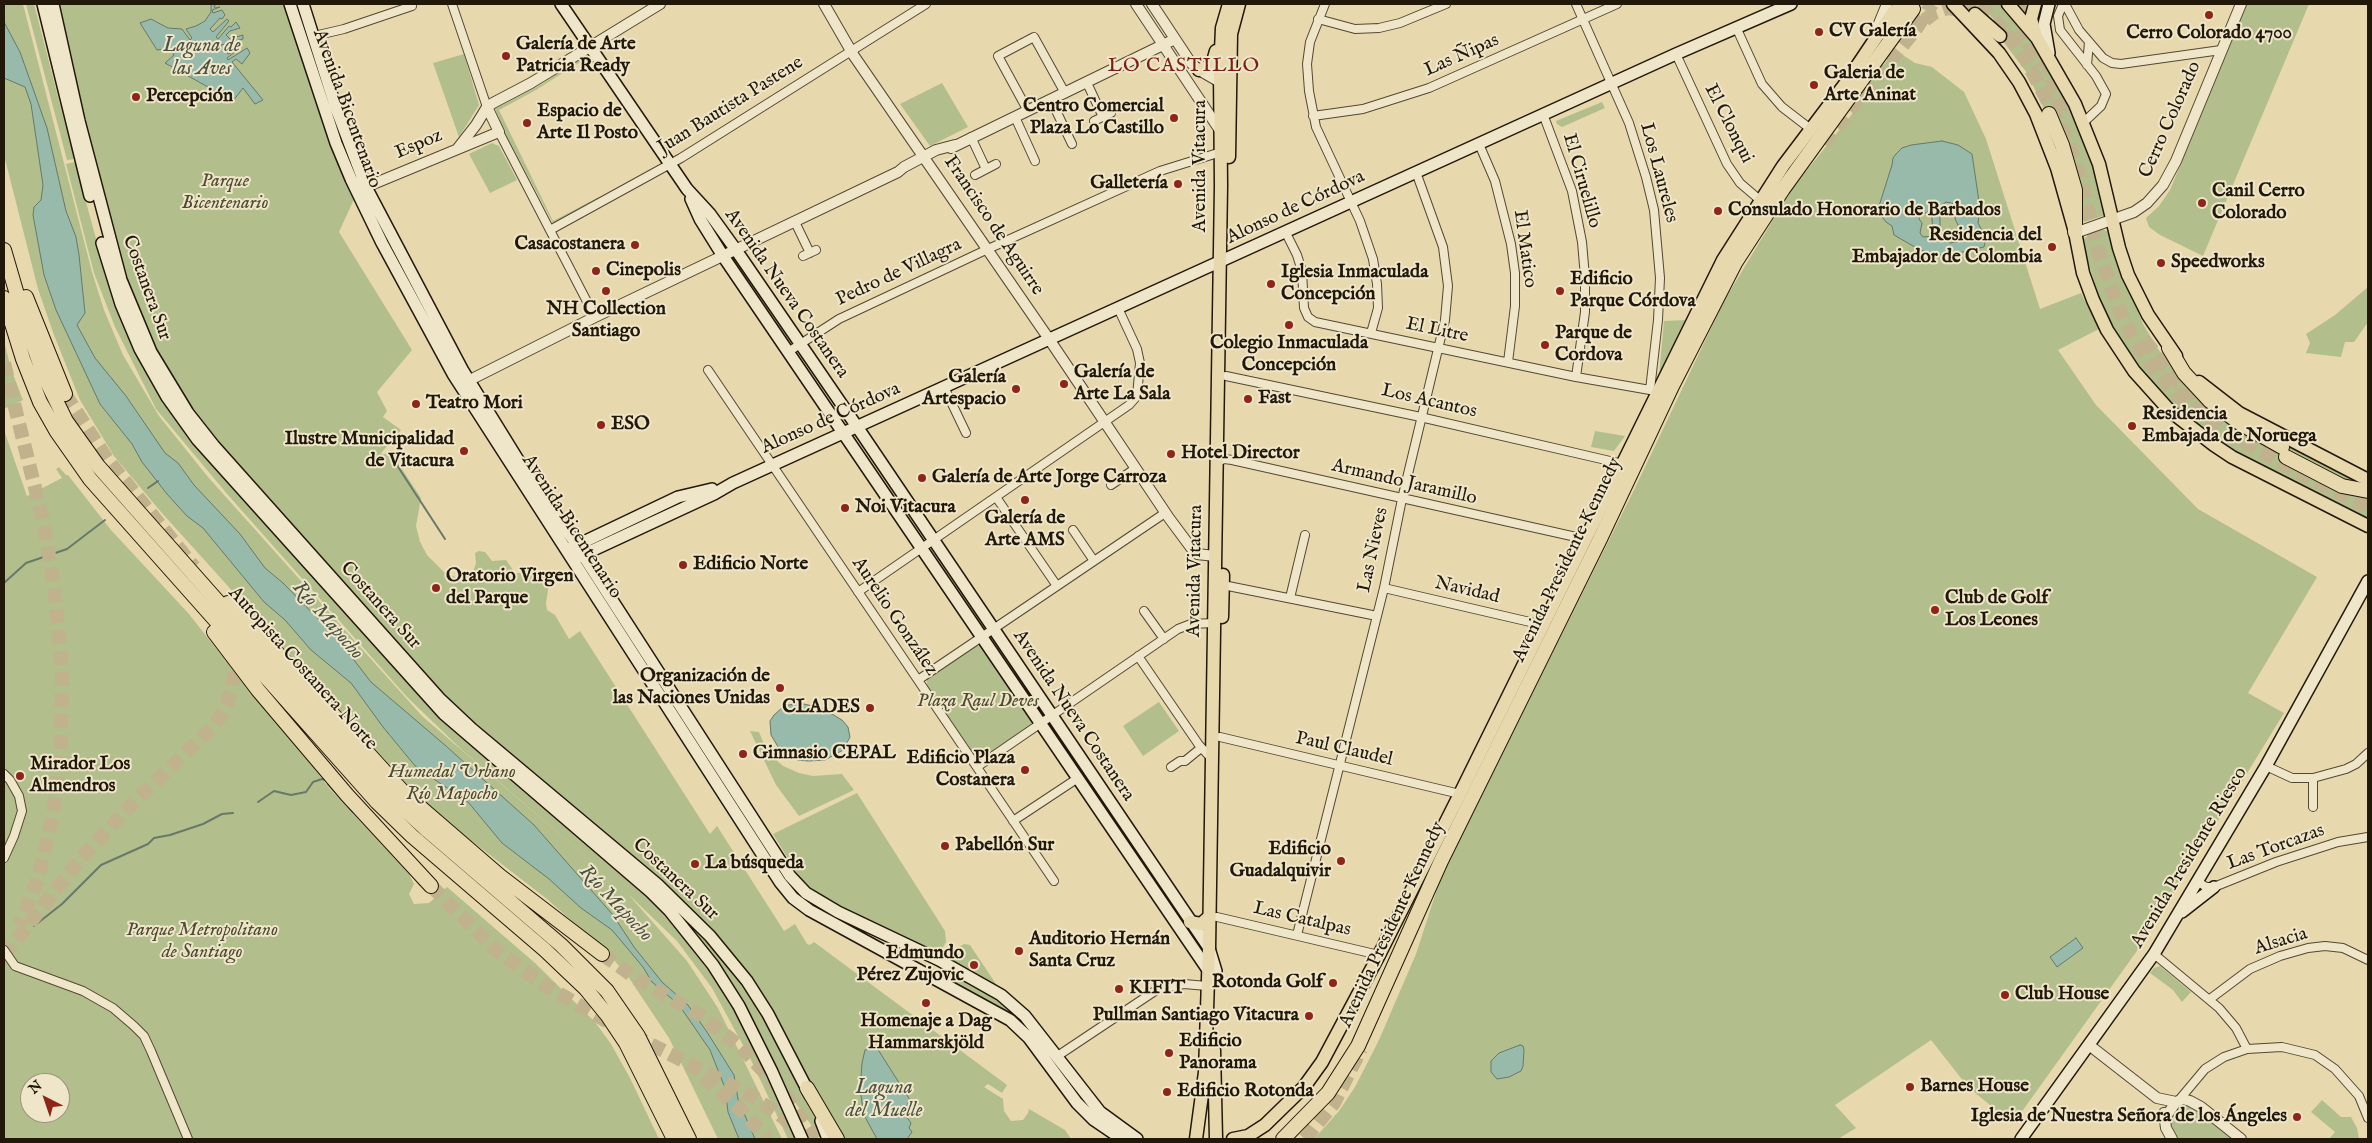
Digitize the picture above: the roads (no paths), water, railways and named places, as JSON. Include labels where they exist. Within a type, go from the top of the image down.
[{"type":"highway","points":[[1853,93],[1892,24],[1905,5]]},
{"type":"highway","name":"Avenida Presidente Kennedy","points":[[1282,1139],[1328,1093],[1347,1065],[1364,1034],[1441,861],[1715,300],[1762,221],[1853,93],[1905,5]]},
{"type":"highway","points":[[2049,114],[2062,145],[2074,190],[2075,232]]},
{"type":"highway","points":[[4,249],[22,288],[64,394]]},
{"type":"highway","name":"Autopista Costanera Norte","points":[[4,249],[37,358],[66,421],[107,479],[392,798],[568,951],[607,991],[638,1036],[689,1139]]},
{"type":"highway","name":"Autopista Costanera Norte","points":[[4,298],[33,386],[56,432],[90,479],[389,815],[560,963],[586,989],[608,1016],[626,1043],[674,1139]]},
{"type":"highway","points":[[2169,348],[2184,373],[2210,401],[2241,424],[2342,486],[2368,491]]},
{"type":"highway","points":[[170,550],[253,627],[405,794],[500,876],[602,954]]},
{"type":"highway","points":[[170,571],[258,690],[347,796],[431,886]]},
{"type":"highway","points":[[1271,1139],[1320,1091],[1364,1034]]},
{"type":"highway","points":[[806,1088],[837,1139]]},
{"type":"main road","name":"Costanera Sur","points":[[43,4],[113,283],[140,349],[178,413],[221,467],[433,704],[478,745],[651,892],[686,930],[725,984],[750,1025],[802,1139]]},
{"type":"main road","name":"Costanera Sur","points":[[53,4],[79,121],[121,280],[151,352],[188,413],[228,461],[439,698],[472,730],[657,884],[710,936],[756,994],[776,1027],[806,1088],[828,1139]]},
{"type":"main road","name":"Avenida Bicentenario","points":[[290,4],[336,143],[382,243],[464,383],[784,867],[798,884],[815,899],[838,912],[946,963],[1008,1000],[1025,1016],[1100,1112],[1137,1139]]},
{"type":"main road","name":"Avenida Bicentenario","points":[[303,4],[336,108],[366,187],[464,383]]},
{"type":"main road","name":"Avenida Nueva Costanera","points":[[561,4],[670,164],[723,256],[1127,851],[1212,970]]},
{"type":"main road","name":"Avenida Vitacura","points":[[1196,1139],[1205,1072],[1207,986],[1212,970],[1209,948],[1213,912],[1212,759],[1215,556],[1226,376],[1220,80],[1221,35],[1229,4]]},
{"type":"main road","name":"Avenida Vitacura","points":[[1216,1139],[1214,1121],[1212,970],[1223,584],[1220,461],[1224,260],[1232,28],[1239,4]]},
{"type":"main road","name":"Alonso de Córdova","points":[[575,552],[678,497],[689,500],[772,466],[1736,27],[1775,7],[1791,4]]},
{"type":"main road","points":[[1953,4],[1998,53],[2028,98],[2051,149],[2075,232],[2083,273],[2099,315],[2124,357],[2163,404],[2199,435],[2232,457],[2368,526]]},
{"type":"main road","points":[[1965,4],[2000,36]]},
{"type":"main road","points":[[2008,4],[2037,38]]},
{"type":"main road","points":[[1783,166],[1905,5]]},
{"type":"main road","points":[[2042,5],[2031,25],[2084,122],[2099,164],[2123,261],[2148,316],[2169,348],[2207,389],[2239,413],[2368,480]]},
{"type":"main road","points":[[2042,5],[2045,15],[2044,31],[2051,60]]},
{"type":"main road","points":[[1199,70],[1212,65],[1221,35]]},
{"type":"main road","points":[[1214,1121],[1224,1133],[1234,1139],[1248,1136],[1265,1125],[1312,1078],[1327,1053],[1460,794],[1723,260],[1808,127]]},
{"type":"main road","name":"Avenida Nueva Costanera","points":[[686,189],[710,214],[736,250],[1209,948]]},
{"type":"main road","points":[[1643,423],[1650,390]]},
{"type":"main road","name":"Avenida Bicentenario","points":[[575,552],[780,882],[793,898],[808,910],[994,1011],[1022,1030],[1077,1103],[1098,1124],[1122,1139]]},
{"type":"main road","points":[[1215,574],[1223,584]]},
{"type":"main road","name":"Avenida Presidente Riesco","points":[[2021,1139],[2154,954],[2266,766],[2368,581]]},
{"type":"main road","points":[[1127,851],[1133,846],[1135,840]]},
{"type":"main road","points":[[2174,921],[2192,903],[2214,888]]},
{"type":"main road","points":[[1190,922],[1202,924],[1213,912]]},
{"type":"main road","name":"Costanera Sur","points":[[725,984],[794,1139]]},
{"type":"street","points":[[452,4],[487,107],[595,317]]},
{"type":"street","name":"Espoz","points":[[458,148],[487,107],[660,4]]},
{"type":"street","name":"Francisco de Aguirre","points":[[824,4],[851,51],[988,249],[1165,513],[1192,550],[1197,554],[1215,556]]},
{"type":"street","name":"Juan Bautista Pastene","points":[[550,230],[670,164],[926,4]]},
{"type":"street","points":[[1136,4],[1220,132]]},
{"type":"street","points":[[1152,4],[1181,49],[1199,70],[1220,80],[1230,92]]},
{"type":"street","points":[[1325,4],[1312,35],[1307,64],[1313,116],[1369,246],[1375,271],[1378,308],[1372,333]]},
{"type":"street","points":[[1423,4],[1426,12]]},
{"type":"street","points":[[1318,19],[1340,27],[1365,29],[1391,26],[1446,4]]},
{"type":"street","name":"Los Laureles","points":[[1576,4],[1629,123],[1644,169],[1657,227],[1659,295],[1650,390]]},
{"type":"street","name":"Las Ñipas","points":[[1313,116],[1363,109],[1429,88],[1617,4]]},
{"type":"street","points":[[1736,27],[1762,84],[1782,107],[1808,127],[1880,22],[1887,4]]},
{"type":"street","points":[[2064,4],[2074,23],[2107,61],[2118,64],[2221,50]]},
{"type":"street","points":[[2064,4],[2058,16],[2059,26],[2104,89],[2106,97],[2101,106],[2084,122]]},
{"type":"street","name":"Cerro Colorado","points":[[2075,232],[2113,220],[2147,203],[2163,185],[2176,161],[2240,4]]},
{"type":"street","points":[[314,36],[344,29],[412,6]]},
{"type":"street","points":[[1156,36],[1164,37],[1168,29]]},
{"type":"street","points":[[1028,111],[998,56],[1034,37],[1066,93]]},
{"type":"street","points":[[464,383],[595,317],[926,159],[946,146],[955,145],[1175,40]]},
{"type":"street","points":[[2087,65],[2089,42]]},
{"type":"street","points":[[1169,56],[1171,50],[1178,47],[1181,49]]},
{"type":"street","name":"El Clonqui","points":[[1676,54],[1727,164],[1740,183],[1761,201]]},
{"type":"street","points":[[1087,83],[1103,116]]},
{"type":"street","points":[[1051,100],[1072,144]]},
{"type":"street","points":[[1094,121],[1111,113]]},
{"type":"street","name":"El Ciruelillo","points":[[1543,114],[1572,191],[1582,242],[1585,312],[1576,376]]},
{"type":"street","points":[[1015,117],[1035,161]]},
{"type":"street","name":"Espoz","points":[[366,187],[499,132]]},
{"type":"street","points":[[971,137],[986,170]]},
{"type":"street","name":"El Matico","points":[[1479,144],[1495,181],[1512,244],[1515,306],[1508,362]]},
{"type":"street","name":"Pedro de Villagra","points":[[788,352],[839,319],[988,249],[1160,171],[1221,152]]},
{"type":"street","points":[[975,175],[996,164]]},
{"type":"street","name":"Las Nieves","points":[[1297,936],[1384,588],[1402,499],[1439,348],[1448,298],[1446,260],[1440,233],[1416,172]]},
{"type":"street","points":[[795,222],[810,253]]},
{"type":"street","name":"El Litre","points":[[1285,231],[1297,255],[1302,271],[1304,308],[1308,317],[1318,323],[1650,390]]},
{"type":"street","points":[[858,592],[1129,405],[1137,396],[1140,363],[1137,350],[1118,308]]},
{"type":"street","name":"Aurelio González","points":[[708,370],[1054,881]]},
{"type":"street","name":"Los Acantos","points":[[1226,376],[1423,418],[1623,464]]},
{"type":"street","points":[[944,387],[966,433]]},
{"type":"street","name":"Armando Jaramillo","points":[[1220,461],[1585,539]]},
{"type":"street","points":[[1111,485],[1136,468]]},
{"type":"street","points":[[996,497],[1056,586]]},
{"type":"street","points":[[918,680],[1165,513]]},
{"type":"street","points":[[1073,530],[1094,561]]},
{"type":"street","points":[[1290,598],[1305,535]]},
{"type":"street","points":[[1223,584],[1376,616]]},
{"type":"street","name":"Navidad","points":[[1384,588],[1543,625]]},
{"type":"street","points":[[1144,611],[1164,639]]},
{"type":"street","points":[[976,767],[1184,626],[1214,623]]},
{"type":"street","points":[[1138,656],[1201,748],[1212,759]]},
{"type":"street","name":"Paul Claudel","points":[[1220,737],[1460,794]]},
{"type":"street","points":[[1171,767],[1180,761],[1185,761],[1201,748]]},
{"type":"street","points":[[2266,766],[2292,778],[2313,778],[2351,767],[2368,753]]},
{"type":"street","points":[[4,774],[19,796],[22,811],[4,858]]},
{"type":"street","points":[[1013,821],[1078,778]]},
{"type":"street","points":[[2313,778],[2313,807]]},
{"type":"street","name":"Las Torcazas","points":[[2197,881],[2206,887],[2214,888],[2276,862],[2338,842],[2368,837]]},
{"type":"street","name":"Las Catalpas","points":[[1213,912],[1297,936],[1379,955]]},
{"type":"street","name":"Alsacia","points":[[2210,999],[2250,969],[2274,958],[2308,948],[2325,946],[2343,948],[2368,960]]},
{"type":"street","points":[[4,950],[7,962],[82,991],[113,1008],[144,1036],[188,1139]]},
{"type":"street","points":[[2154,954],[2210,999],[2236,1028],[2247,1049]]},
{"type":"street","points":[[1056,1057],[1158,989],[1184,984],[1207,986]]},
{"type":"street","points":[[2089,1045],[2157,1098],[2162,1106],[2166,1128],[2172,1139]]},
{"type":"street","points":[[2165,1118],[2177,1101],[2212,1064],[2247,1049],[2282,1047],[2307,1052],[2322,1059],[2342,1074],[2351,1084],[2368,1118]]},
{"type":"street","points":[[2157,1098],[2177,1101],[2186,1100],[2196,1104],[2241,1139]]},
{"type":"water","name":"Laguna de las Aves","points":[[211,4],[217,4],[214,6],[215,8],[220,7],[212,10],[213,13],[222,10],[225,15],[210,29],[213,32],[227,19],[229,21],[216,37],[218,39],[229,26],[231,27],[236,22],[240,28],[230,31],[226,35],[230,39],[243,35],[243,39],[221,45],[222,49],[237,46],[228,54],[239,49],[227,58],[228,60],[247,48],[250,53],[242,64],[236,59],[232,62],[263,100],[255,104],[243,88],[233,101],[165,63],[174,55],[170,48],[157,50],[140,23],[151,19],[168,28],[182,29],[190,40],[192,38],[186,29],[205,21],[211,12]]},
{"type":"water","points":[[4,22],[20,52],[47,128],[66,211],[76,237],[79,255],[85,313],[77,325],[95,358],[126,396],[165,453],[178,463],[194,485],[240,534],[265,568],[283,583],[337,638],[371,682],[534,825],[613,915],[634,947],[662,982],[688,1005],[707,1032],[734,1075],[738,1099],[755,1139],[739,1139],[728,1112],[725,1088],[710,1050],[679,1005],[652,982],[643,967],[612,930],[581,908],[549,879],[502,843],[468,802],[416,767],[383,727],[351,683],[311,650],[285,620],[264,602],[203,528],[187,516],[167,494],[142,462],[132,444],[100,404],[56,310],[44,275],[33,215],[34,207],[41,200],[43,185],[31,104],[25,87],[4,78]]},
{"type":"water","points":[[1942,141],[1958,145],[1972,154],[1980,208],[1978,223],[1986,238],[1984,247],[1946,256],[1920,250],[1894,235],[1892,226],[1880,214],[1879,206],[1893,158],[1902,148]],"holes":[[[1946,202],[1955,204],[1956,207],[1955,219],[1961,231],[1957,242],[1950,243],[1940,234],[1940,207]],[[1928,212],[1932,218],[1933,236],[1923,237],[1920,233],[1922,223],[1919,219],[1920,215]]]},
{"type":"water","points":[[799,703],[822,708],[842,720],[848,727],[850,737],[843,750],[825,760],[808,761],[798,760],[780,750],[771,735],[770,721],[784,706]]},
{"type":"water","points":[[2076,938],[2083,948],[2057,967],[2050,957]]},
{"type":"water","points":[[1520,1045],[1523,1046],[1524,1050],[1521,1071],[1509,1077],[1497,1079],[1491,1072],[1491,1061],[1499,1053]]},
{"type":"water","name":"Laguna del Muelle","points":[[877,1048],[910,1100],[903,1112],[911,1123],[909,1128],[912,1132],[907,1139],[877,1139],[864,1115],[860,1090],[862,1063],[865,1050]]},
{"type":"waterway","points":[[389,453],[445,539]]},
{"type":"waterway","points":[[148,488],[158,481]]},
{"type":"waterway","points":[[4,583],[26,563],[67,549],[105,520]]},
{"type":"waterway","points":[[258,802],[274,791],[291,795],[306,792],[313,782],[325,780]]},
{"type":"waterway","points":[[328,784],[353,812]]},
{"type":"waterway","points":[[34,926],[62,904],[101,865],[148,844],[154,838],[170,835],[203,824],[222,814],[233,813]]},
{"type":"waterway","points":[[414,877],[420,885]]},
{"type":"tunnel","points":[[1823,143],[1916,29],[1932,4]]},
{"type":"tunnel","points":[[1980,4],[2002,28],[2025,58],[2064,132],[2076,163],[2098,250],[2119,309],[2133,338],[2151,365],[2184,401],[2221,429],[2288,467],[2368,507]]},
{"type":"tunnel","points":[[2018,4],[2038,67]]},
{"type":"tunnel","points":[[2000,36],[2012,37],[2020,35],[2031,26],[2042,7]]},
{"type":"tunnel","points":[[1925,20],[1934,13],[1948,8],[1974,12],[1984,21]]},
{"type":"tunnel","points":[[2046,58],[2064,117]]},
{"type":"tunnel","points":[[2144,340],[2176,379],[2209,409]]},
{"type":"tunnel","points":[[4,363],[44,524],[54,586],[62,672],[61,751],[53,815],[38,879],[19,926]]},
{"type":"tunnel","points":[[65,394],[107,459],[194,567]]},
{"type":"tunnel","points":[[4,956],[80,859],[134,802],[213,727],[224,711],[231,692],[234,673],[233,652]]},
{"type":"tunnel","points":[[431,886],[495,949],[546,986],[615,1026],[750,1095],[784,1118],[801,1135]]},
{"type":"tunnel","points":[[602,954],[633,976],[701,1016],[741,1047],[784,1093],[816,1139]]},
{"type":"tunnel","points":[[1305,1139],[1334,1103],[1361,1049]]},
{"type":"tunnel","points":[[703,1077],[738,1107],[768,1139]]},
{"type":"place","name":"Cerro Colorado 4700","points":[[2209,15]]},
{"type":"place","name":"CV Galería","points":[[1819,32]]},
{"type":"place","name":"Galería de Arte Patricia Ready","points":[[506,56]]},
{"type":"place","name":"Galeria de Arte Aninat","points":[[1814,85]]},
{"type":"place","name":"Percepción","points":[[136,97]]},
{"type":"place","name":"Centro Comercial Plaza Lo Castillo","points":[[1174,118]]},
{"type":"place","name":"Espacio de Arte Il Posto","points":[[527,123]]},
{"type":"place","name":"Galletería","points":[[1178,184]]},
{"type":"place","name":"Canil Cerro Colorado","points":[[2202,203]]},
{"type":"place","name":"Consulado Honorario de Barbados","points":[[1718,211]]},
{"type":"place","name":"Casacostanera","points":[[635,245]]},
{"type":"place","name":"Residencia del Embajador de Colombia","points":[[2052,247]]},
{"type":"place","name":"Speedworks","points":[[2161,263]]},
{"type":"place","name":"Cinepolis","points":[[596,271]]},
{"type":"place","name":"Iglesia Inmaculada Concepción","points":[[1271,284]]},
{"type":"place","name":"NH Collection Santiago","points":[[606,291]]},
{"type":"place","name":"Edificio Parque Córdova","points":[[1560,291]]},
{"type":"place","name":"Colegio Inmaculada Concepción","points":[[1289,325]]},
{"type":"place","name":"Parque de Cordova","points":[[1545,345]]},
{"type":"place","name":"Galería de Arte La Sala","points":[[1064,384]]},
{"type":"place","name":"Galería Artespacio","points":[[1016,389]]},
{"type":"place","name":"Fast","points":[[1248,399]]},
{"type":"place","name":"Teatro Mori","points":[[416,404]]},
{"type":"place","name":"ESO","points":[[601,425]]},
{"type":"place","name":"Residencia Embajada de Noruega","points":[[2132,426]]},
{"type":"place","name":"Ilustre Municipalidad de Vitacura","points":[[464,451]]},
{"type":"place","name":"Hotel Director","points":[[1171,454]]},
{"type":"place","name":"Galería de Arte Jorge Carroza","points":[[922,478]]},
{"type":"place","name":"Galería de Arte AMS","points":[[1025,500]]},
{"type":"place","name":"Noi Vitacura","points":[[845,508]]},
{"type":"place","name":"Edificio Norte","points":[[683,565]]},
{"type":"place","name":"Oratorio Virgen del Parque","points":[[436,588]]},
{"type":"place","name":"Club de Golf Los Leones","points":[[1935,610]]},
{"type":"place","name":"Organización de las Naciones Unidas","points":[[780,688]]},
{"type":"place","name":"CLADES","points":[[870,708]]},
{"type":"place","name":"Gimnasio CEPAL","points":[[743,754]]},
{"type":"place","name":"Edificio Plaza Costanera","points":[[1025,770]]},
{"type":"place","name":"Mirador Los Almendros","points":[[20,776]]},
{"type":"place","name":"Pabellón Sur","points":[[945,846]]},
{"type":"place","name":"Edificio Guadalquivir","points":[[1341,861]]},
{"type":"place","name":"La búsqueda","points":[[695,864]]},
{"type":"place","name":"Auditorio Hernán Santa Cruz","points":[[1019,951]]},
{"type":"place","name":"Edmundo Pérez Zujovic","points":[[974,965]]},
{"type":"place","name":"Rotonda Golf","points":[[1333,983]]},
{"type":"place","name":"KIFIT","points":[[1119,989]]},
{"type":"place","name":"Club House","points":[[2005,995]]},
{"type":"place","name":"Homenaje a Dag Hammarskjöld","points":[[926,1003]]},
{"type":"place","name":"Pullman Santiago Vitacura","points":[[1309,1016]]},
{"type":"place","name":"Edificio Panorama","points":[[1169,1053]]},
{"type":"place","name":"Barnes House","points":[[1910,1087]]},
{"type":"place","name":"Edificio Rotonda","points":[[1167,1092]]},
{"type":"place","name":"Iglesia de Nuestra Señora de los Ángeles","points":[[2297,1117]]},
{"type":"district","name":"LO CASTILLO","points":[[1184,67]]},
{"type":"park label","name":"Parque Bicentenario","points":[[225,193]]},
{"type":"park label","name":"Plaza Raul Deves","points":[[978,702]]},
{"type":"park label","name":"Humedal Urbano Río Mapocho","points":[[452,784]]},
{"type":"park label","name":"Parque Metropolitano de Santiago","points":[[202,942]]},
{"type":"water label","name":"Río Mapocho","points":[[327,621]]},
{"type":"water label","name":"Río Mapocho","points":[[615,904]]}]
